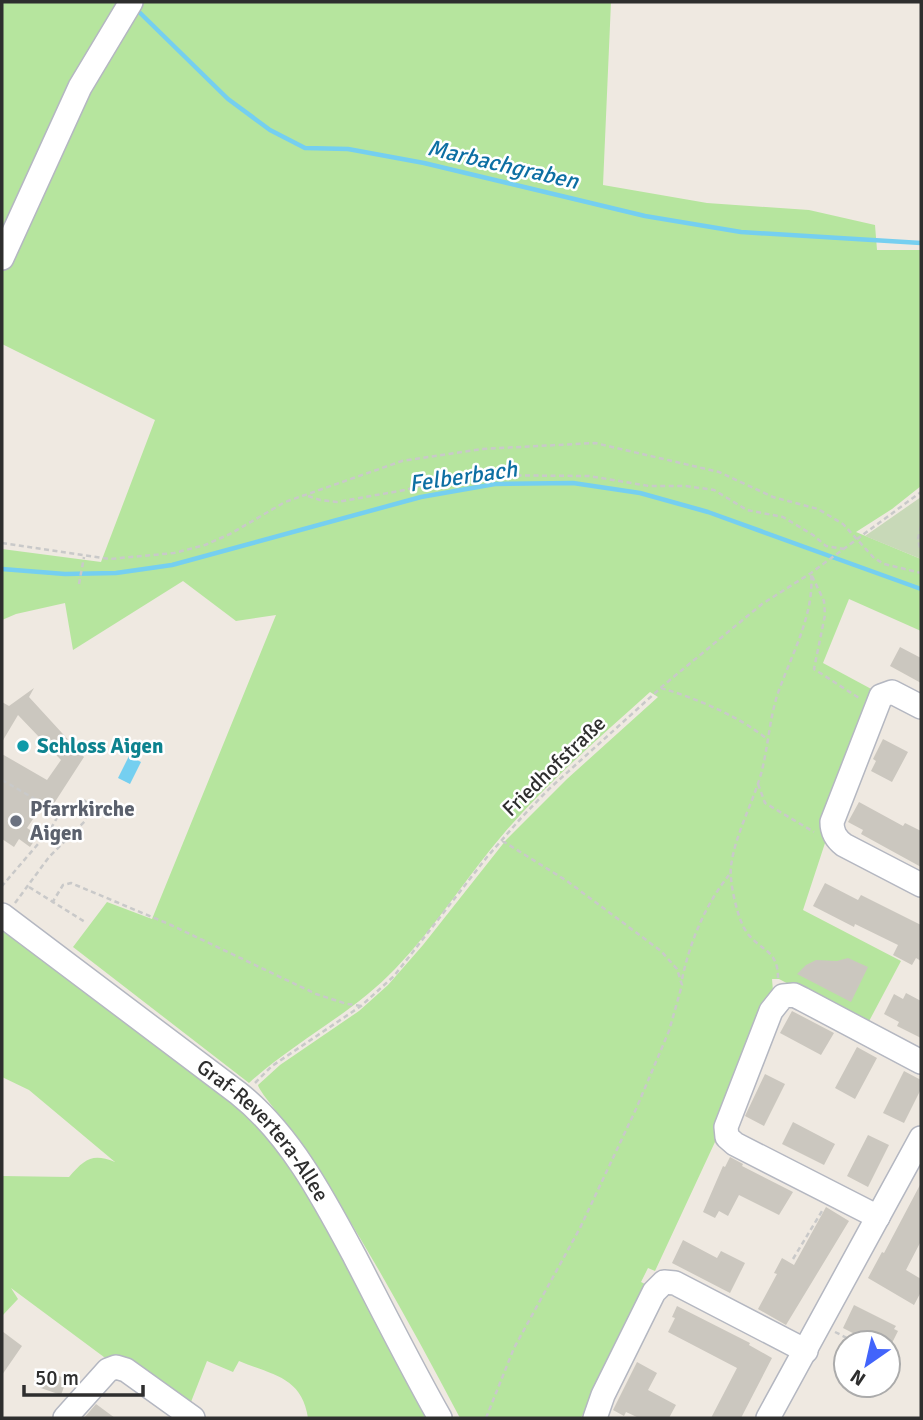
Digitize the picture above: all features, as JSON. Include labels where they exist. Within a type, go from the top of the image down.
[{"type":"street","points":[[2,258],[71,103],[128,6]]},
{"type":"street","points":[[921,706],[892,692],[886,693],[877,702],[832,822],[838,840],[921,885]]},
{"type":"street","name":"Graf-Revertera-Allee","points":[[3,916],[244,1097],[267,1120],[290,1148],[331,1213],[440,1418]]},
{"type":"street","points":[[878,1217],[735,1144],[725,1132],[771,1011],[783,996],[794,995],[921,1062]]},
{"type":"street","points":[[768,1418],[921,1138]]},
{"type":"street","points":[[594,1418],[654,1292],[664,1282],[675,1283],[806,1351]]},
{"type":"street","points":[[65,1418],[108,1370],[116,1367],[126,1370],[193,1418]]},
{"type":"path","points":[[2,543],[84,556],[124,559],[188,550],[230,534],[276,506],[379,468],[415,458],[482,449],[595,443],[719,472],[773,497],[806,505],[843,524],[874,558],[884,564],[921,573]]},
{"type":"path","points":[[306,495],[337,502],[405,490],[456,475],[589,476],[649,486],[686,486],[714,491],[747,510],[783,517],[826,546],[842,550]]},
{"type":"path","name":"Friedhofstraße","points":[[244,1097],[272,1066],[361,1006],[402,966],[500,841],[549,789],[661,688],[762,604],[811,573],[921,492]]},
{"type":"path","points":[[921,526],[918,539],[921,553]]},
{"type":"path","points":[[79,584],[84,556]]},
{"type":"path","points":[[811,573],[824,601],[825,615],[814,669],[860,698],[877,702]]},
{"type":"path","points":[[783,996],[776,959],[758,945],[744,928],[731,883],[731,865],[758,784],[778,695],[804,619],[811,590],[811,573]]},
{"type":"path","points":[[661,688],[684,695],[754,728],[767,739]]},
{"type":"path","points":[[2,780],[54,810],[58,816],[50,830],[2,886]]},
{"type":"path","points":[[758,784],[765,803],[773,809],[814,832],[826,833],[838,840]]},
{"type":"path","points":[[3,916],[56,849],[85,821],[90,806],[82,798]]},
{"type":"path","points":[[500,841],[567,881],[661,951],[682,979]]},
{"type":"path","points":[[486,1418],[514,1348],[580,1228],[636,1109],[677,1008],[688,950],[718,889],[731,873]]},
{"type":"path","points":[[52,903],[63,885],[71,883],[171,925],[316,993],[361,1006]]},
{"type":"path","points":[[28,886],[85,922]]},
{"type":"path","points":[[793,1259],[832,1193]]},
{"type":"path","points":[[821,1324],[832,1330]]},
{"type":"green space","points":[[2,2],[611,2],[603,185],[707,203],[809,210],[875,225],[877,250],[921,250],[921,486],[856,532],[921,559],[921,631],[849,599],[823,663],[875,691],[803,910],[901,961],[867,1025],[779,979],[772,979],[773,991],[724,1110],[715,1142],[655,1271],[648,1268],[641,1282],[647,1285],[581,1418],[460,1418],[403,1312],[342,1208],[299,1140],[258,1085],[280,1065],[359,1011],[388,985],[506,840],[567,779],[658,697],[650,692],[539,795],[491,849],[438,919],[395,969],[361,1000],[249,1083],[73,947],[107,902],[152,919],[276,615],[236,621],[183,581],[73,650],[65,603],[16,614],[2,620],[2,549],[101,562],[155,420],[2,344],[2,270],[64,130],[2,237]]},
{"type":"green space","points":[[921,497],[921,559],[865,536]]},
{"type":"green space","points":[[2,921],[186,1061],[279,1144],[435,1418],[308,1418],[305,1404],[299,1394],[284,1379],[239,1361],[233,1372],[207,1361],[189,1407],[121,1356],[112,1363],[11,1288],[18,1299],[2,1316],[2,1176],[69,1177],[89,1159],[100,1158],[115,1162],[29,1090],[2,1077]]},
{"type":"water","points":[[129,756],[141,762],[130,784],[118,778]]},
{"type":"building","points":[[900,647],[921,658],[921,683],[890,666]]},
{"type":"building","points":[[34,688],[29,697],[84,757],[53,805],[45,801],[27,828],[38,835],[30,847],[19,839],[14,847],[2,839],[2,754],[47,780],[61,760],[18,715],[2,742],[2,702],[9,706]]},
{"type":"building","points":[[883,739],[908,752],[892,782],[871,771],[876,761],[873,759]]},
{"type":"building","points":[[859,802],[903,826],[905,823],[921,831],[921,867],[861,834],[863,830],[848,822]]},
{"type":"building","points":[[825,883],[858,900],[861,895],[921,925],[921,961],[916,958],[912,965],[893,955],[898,945],[813,906]]},
{"type":"building","points":[[848,958],[868,967],[851,1002],[797,974],[816,960],[837,961]]},
{"type":"building","points":[[906,993],[921,1001],[921,1038],[897,1026],[899,1022],[884,1014],[894,994],[903,999]]},
{"type":"building","points":[[792,1011],[834,1033],[821,1055],[780,1033]]},
{"type":"building","points":[[857,1047],[877,1058],[855,1099],[835,1088]]},
{"type":"building","points":[[904,1071],[921,1080],[921,1089],[904,1123],[883,1113]]},
{"type":"building","points":[[765,1074],[785,1084],[764,1126],[745,1116]]},
{"type":"building","points":[[793,1122],[835,1144],[824,1165],[782,1144]]},
{"type":"building","points":[[868,1135],[889,1145],[868,1187],[847,1176]]},
{"type":"building","points":[[730,1157],[793,1192],[779,1215],[739,1195],[728,1216],[719,1211],[715,1218],[703,1212],[723,1166],[725,1167]]},
{"type":"building","points":[[921,1183],[921,1241],[906,1270],[921,1279],[921,1292],[914,1305],[868,1278]]},
{"type":"building","points":[[826,1207],[849,1221],[786,1325],[758,1309],[777,1274],[774,1273],[782,1258],[794,1265]]},
{"type":"building","points":[[683,1240],[717,1258],[721,1251],[745,1263],[730,1293],[672,1263]]},
{"type":"building","points":[[854,1305],[896,1326],[894,1329],[843,1328]]},
{"type":"building","points":[[677,1306],[750,1343],[749,1345],[772,1358],[741,1418],[711,1418],[737,1368],[668,1332]]},
{"type":"building","points":[[2,1331],[22,1346],[2,1375]]},
{"type":"building","points":[[637,1362],[657,1373],[648,1390],[676,1405],[669,1418],[639,1418],[626,1412],[624,1416],[613,1410]]},
{"type":"building","points":[[41,1369],[67,1379],[61,1395],[35,1386]]},
{"type":"building","points":[[96,1404],[115,1418],[84,1418]]},
{"type":"waterway","name":"Marbachgraben","points":[[134,7],[228,99],[270,130],[305,148],[348,149],[424,163],[645,216],[741,232],[921,243]]},
{"type":"waterway","name":"Felberbach","points":[[2,569],[65,574],[116,573],[172,565],[421,497],[495,484],[573,483],[640,493],[708,512],[921,589]]},
{"type":"place","name":"Schloss Aigen","points":[[23,746]]},
{"type":"place","name":"Pfarrkirche Aigen","points":[[16,821]]}]
